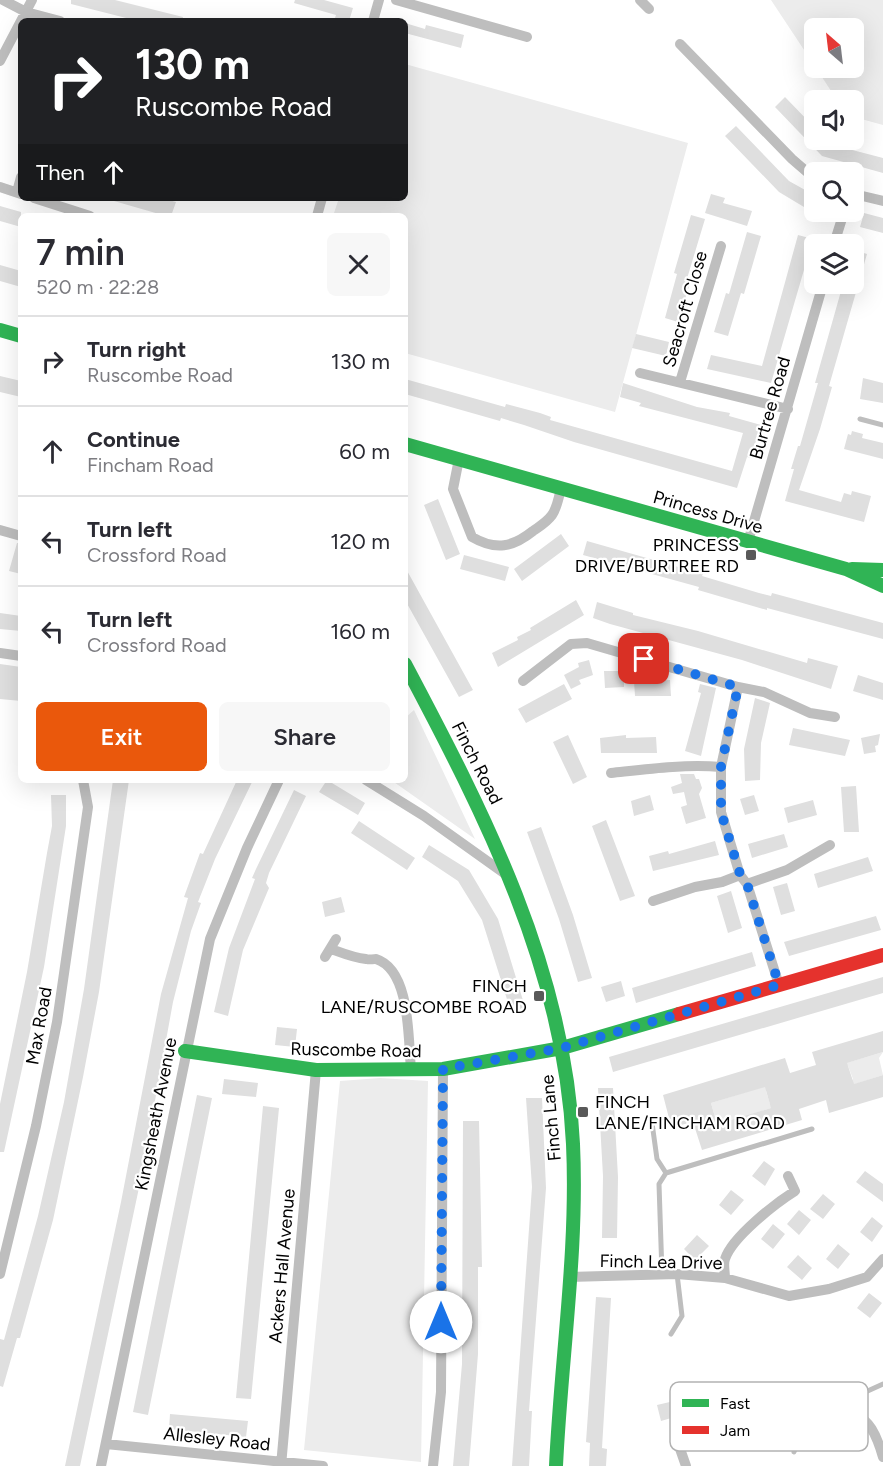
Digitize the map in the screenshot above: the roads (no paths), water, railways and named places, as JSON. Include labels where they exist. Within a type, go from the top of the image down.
[{"type":"street","points":[[3,0],[26,12],[49,18]]},
{"type":"street","points":[[23,18],[32,0]]},
{"type":"street","points":[[374,18],[378,0]]},
{"type":"street","points":[[396,0],[527,37]]},
{"type":"street","points":[[640,0],[649,9]]},
{"type":"street","points":[[0,61],[18,27]]},
{"type":"street","points":[[680,44],[804,169]]},
{"type":"street","points":[[0,187],[18,193]]},
{"type":"street","points":[[864,196],[883,201]]},
{"type":"street","points":[[43,201],[81,213]]},
{"type":"street","name":"Seacroft Close","points":[[680,382],[721,246]]},
{"type":"street","name":"Burtree Road","points":[[748,542],[820,294]]},
{"type":"street","points":[[0,330],[18,335]]},
{"type":"street","points":[[640,373],[788,409]]},
{"type":"street","name":"Princess Drive","points":[[408,445],[846,569],[883,586]]},
{"type":"street","points":[[459,459],[453,485],[454,493],[472,537],[491,545],[503,547],[513,545],[546,521],[555,508],[561,488]]},
{"type":"street","points":[[0,530],[18,535]]},
{"type":"street","name":"Princess Drive","points":[[846,569],[883,570]]},
{"type":"street","points":[[523,681],[571,644],[588,644],[738,687],[764,692],[810,713],[835,717]]},
{"type":"street","points":[[0,653],[18,656]]},
{"type":"street","name":"Finch Road","points":[[408,670],[476,797],[513,880]]},
{"type":"street","points":[[738,687],[721,767],[721,812],[779,985]]},
{"type":"street","points":[[611,774],[687,765],[721,767]]},
{"type":"street","name":"Max Road","points":[[0,1275],[36,1126],[57,1022],[88,807],[84,783]]},
{"type":"street","name":"Kingsheath Avenue","points":[[101,1466],[210,939],[247,849],[278,783]]},
{"type":"street","points":[[371,783],[424,816],[513,880]]},
{"type":"street","points":[[747,884],[788,870],[830,844]]},
{"type":"street","points":[[653,901],[694,887],[722,882],[740,874]]},
{"type":"street","name":"Finch Lane","points":[[513,880],[548,990],[562,1048],[573,1142],[574,1206],[559,1388],[556,1466]]},
{"type":"street","points":[[330,948],[366,959],[375,959],[388,967],[398,980],[405,1005],[411,1069]]},
{"type":"street","name":"Ruscombe Road","points":[[185,1051],[316,1070],[443,1069],[562,1048],[883,955]]},
{"type":"street","points":[[433,1466],[441,1392],[443,1069]]},
{"type":"street","name":"Ackers Hall Avenue","points":[[282,1464],[316,1070]]},
{"type":"street","points":[[724,1278],[725,1259],[739,1240],[765,1210],[795,1191],[788,1176]]},
{"type":"street","name":"Finch Lea Drive","points":[[569,1277],[677,1275],[724,1278],[789,1296],[829,1289],[867,1277],[883,1259]]},
{"type":"street","points":[[868,1422],[877,1436],[883,1457]]},
{"type":"street","name":"Allesley Road","points":[[106,1444],[282,1464],[324,1466]]},
{"type":"street","points":[[681,1451],[686,1466]]},
{"type":"lane","points":[[860,419],[883,425]]},
{"type":"lane","points":[[652,1123],[657,1159],[666,1173]]},
{"type":"lane","points":[[662,1276],[659,1184],[666,1173],[812,1129]]},
{"type":"lane","points":[[671,1334],[682,1316],[677,1275]]},
{"type":"lane","points":[[868,1391],[883,1384]]},
{"type":"place","name":"PRINCESS DRIVE/BURTREE RD","points":[[751,555]]},
{"type":"place","name":"FINCH LANE/RUSCOMBE ROAD","points":[[539,996]]},
{"type":"place","name":"FINCH LANE/FINCHAM ROAD","points":[[583,1112]]}]
